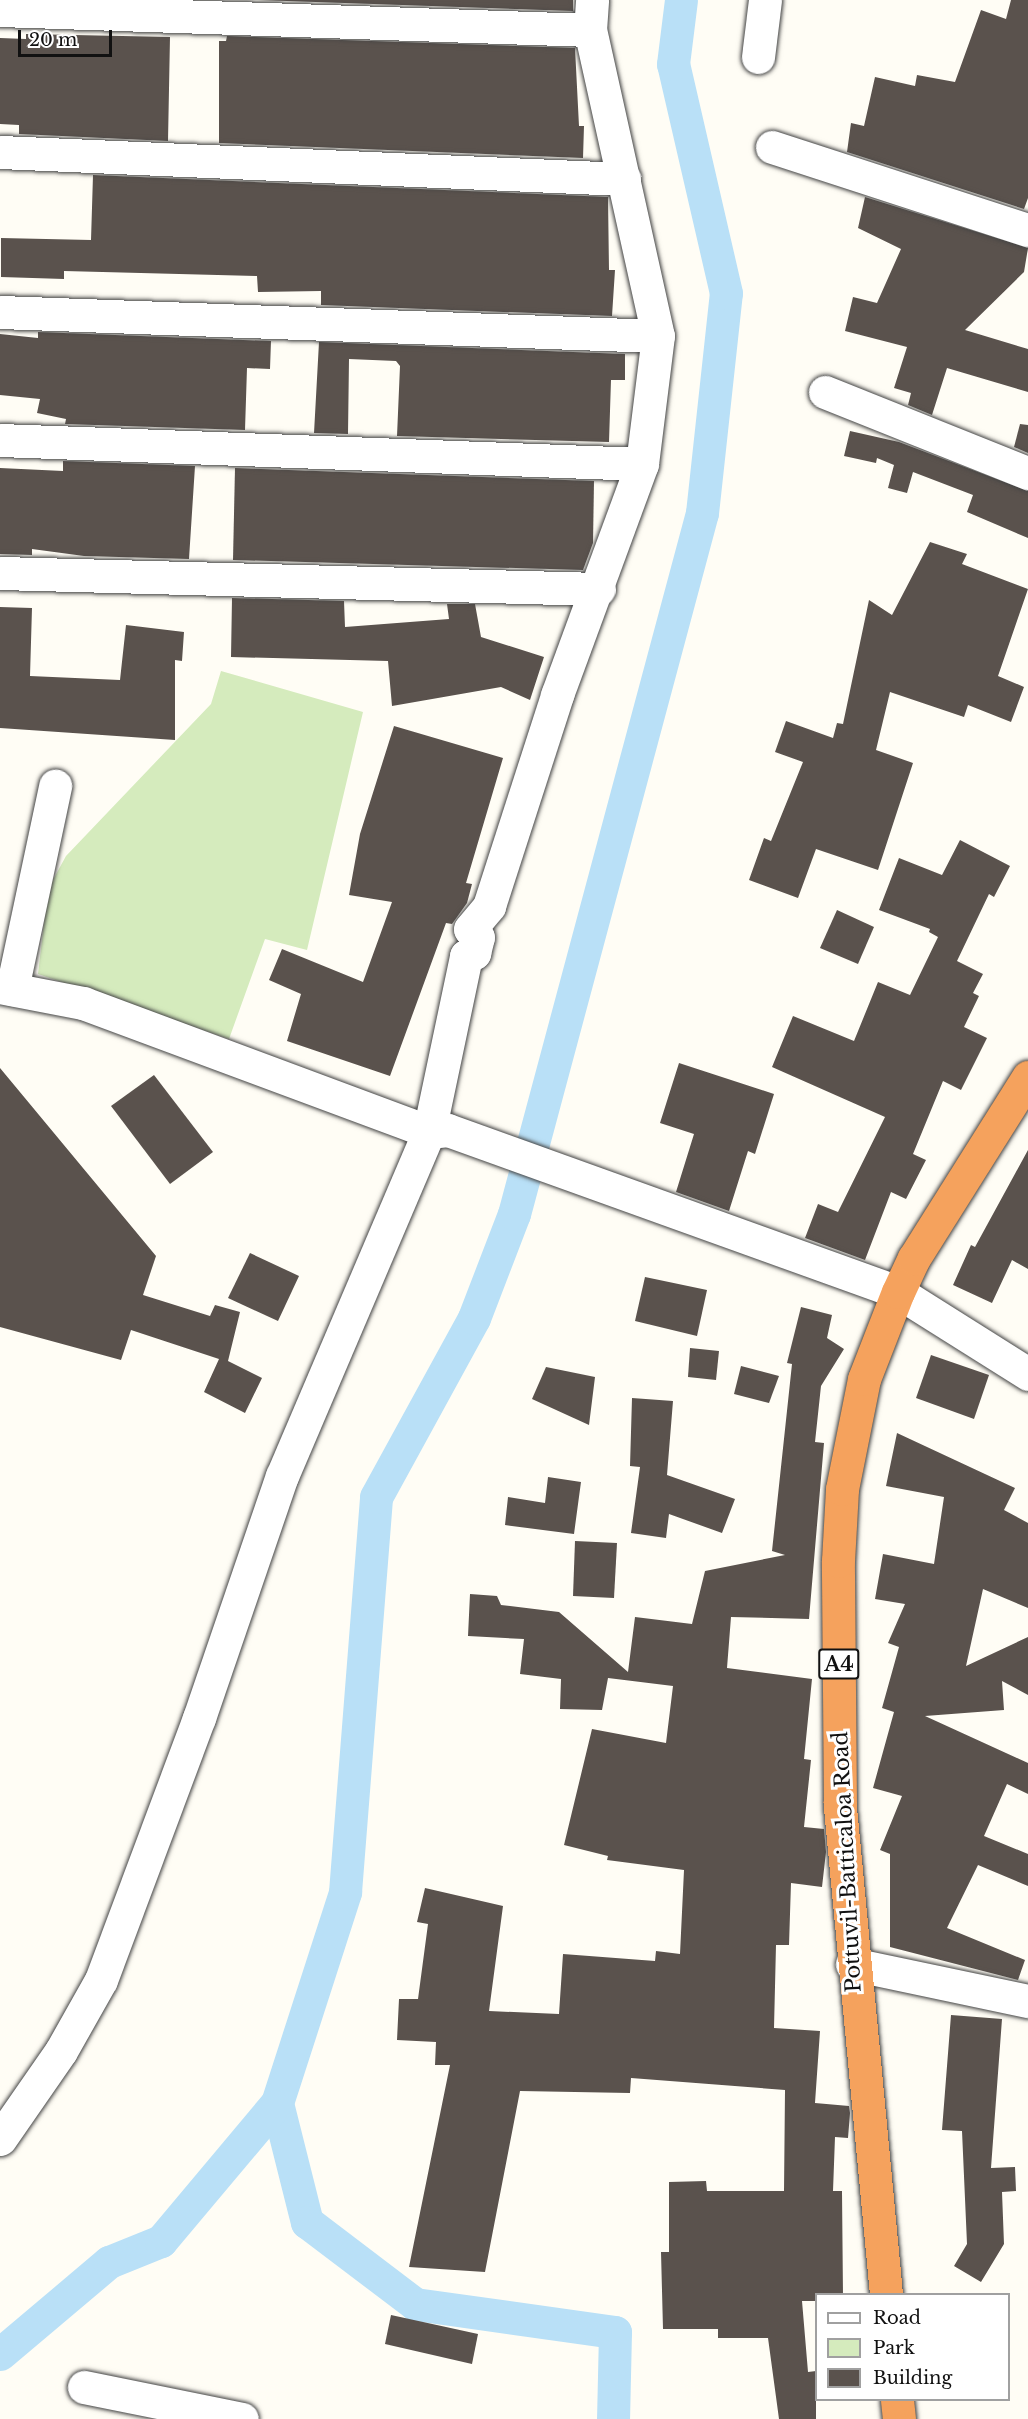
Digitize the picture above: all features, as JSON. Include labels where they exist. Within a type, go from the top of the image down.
[{"type":"highway","name":"Pottuvil-Batticaloa Road","points":[[886,2293],[852,1964],[840,1804],[838,1520],[864,1379],[898,1292],[914,1258],[1028,1077]]},
{"type":"highway","points":[[897,2401],[899,2419]]},
{"type":"street","points":[[758,57],[765,0]]},
{"type":"street","points":[[0,10],[591,15],[658,336],[642,464],[599,589],[557,695],[489,906],[470,929],[478,938],[474,952],[466,956],[439,1131],[282,1476],[199,1718],[101,1980],[61,2050],[0,2139]]},
{"type":"street","points":[[771,147],[1028,230]]},
{"type":"street","points":[[0,152],[624,179]]},
{"type":"street","points":[[0,312],[658,336]]},
{"type":"street","points":[[825,392],[1028,473]]},
{"type":"street","points":[[0,440],[642,464]]},
{"type":"street","points":[[0,573],[599,589]]},
{"type":"street","points":[[56,786],[6,988],[83,1003],[439,1131],[594,1182],[898,1292],[1028,1374]]},
{"type":"street","points":[[852,1964],[1028,2001]]},
{"type":"street","points":[[84,2387],[242,2419]]},
{"type":"green space","points":[[221,671],[363,712],[307,950],[265,939],[229,1039],[38,974],[48,889],[66,856],[211,704]]},
{"type":"building","points":[[258,0],[573,0],[573,11]]},
{"type":"building","points":[[1011,0],[1028,0],[1028,198],[1024,209],[847,152],[851,123],[864,126],[875,77],[915,86],[917,75],[955,82],[981,10],[1006,19]]},
{"type":"building","points":[[26,34],[170,37],[168,141],[19,134],[19,125],[0,124],[0,38],[26,39]]},
{"type":"building","points":[[227,36],[575,48],[579,126],[584,126],[583,158],[219,143],[219,41],[226,41]]},
{"type":"building","points":[[93,175],[608,197],[609,270],[615,270],[612,316],[321,305],[321,291],[258,292],[257,276],[64,271],[64,279],[1,277],[1,238],[91,240]]},
{"type":"building","points":[[865,197],[1028,248],[1024,272],[965,330],[1028,349],[1028,392],[947,368],[932,415],[908,405],[911,393],[894,388],[907,347],[845,331],[853,297],[877,303],[901,249],[858,228]]},
{"type":"building","points":[[38,332],[271,341],[270,369],[247,368],[245,430],[65,424],[66,419],[37,413],[40,399],[0,395],[0,334],[38,338]]},
{"type":"building","points":[[319,342],[625,354],[625,380],[611,380],[609,442],[397,436],[400,366],[396,361],[349,359],[348,434],[314,433]]},
{"type":"building","points":[[1020,424],[1028,425],[1028,453],[1014,447]]},
{"type":"building","points":[[850,431],[899,442],[1028,491],[1028,538],[967,512],[973,495],[913,472],[907,493],[888,488],[894,465],[877,458],[876,463],[844,456]]},
{"type":"building","points":[[63,461],[195,466],[189,559],[84,556],[32,549],[32,555],[0,554],[0,468],[63,471]]},
{"type":"building","points":[[235,468],[594,481],[593,543],[583,570],[233,560]]},
{"type":"building","points":[[930,542],[967,554],[962,564],[1028,589],[998,676],[1024,687],[1011,722],[968,705],[964,717],[890,692],[876,750],[913,763],[878,870],[816,849],[798,898],[749,880],[764,838],[771,841],[803,762],[775,752],[786,721],[833,738],[837,723],[843,724],[869,600],[892,615]]},
{"type":"building","points":[[232,598],[344,601],[345,627],[449,619],[447,604],[475,604],[481,637],[544,657],[530,700],[501,687],[392,706],[388,661],[231,657]]},
{"type":"building","points":[[0,607],[32,608],[30,676],[120,680],[126,625],[184,632],[182,661],[175,660],[175,740],[0,728]]},
{"type":"building","points":[[394,726],[503,758],[466,883],[472,884],[467,903],[452,924],[446,923],[390,1076],[287,1041],[301,994],[269,980],[282,949],[363,982],[392,902],[349,895],[360,834]]},
{"type":"building","points":[[960,840],[1010,866],[994,897],[989,894],[957,961],[983,974],[973,993],[979,996],[964,1027],[987,1038],[961,1090],[943,1081],[913,1154],[926,1160],[906,1199],[891,1192],[865,1260],[805,1238],[818,1204],[838,1212],[885,1117],[772,1067],[793,1016],[854,1041],[878,982],[910,995],[938,937],[929,932],[930,929],[879,910],[899,858],[942,875]]},
{"type":"building","points":[[837,910],[874,927],[858,964],[820,948]]},
{"type":"building","points":[[679,1063],[774,1094],[755,1154],[748,1151],[729,1211],[676,1192],[694,1134],[660,1123]]},
{"type":"building","points":[[0,1068],[156,1256],[143,1295],[210,1316],[215,1305],[240,1312],[228,1361],[262,1378],[245,1413],[204,1392],[219,1359],[131,1330],[121,1360],[0,1327]]},
{"type":"building","points":[[154,1075],[213,1152],[170,1184],[111,1106]]},
{"type":"building","points":[[1028,1150],[1028,1269],[1012,1260],[992,1303],[953,1285],[971,1245],[975,1247]]},
{"type":"building","points":[[250,1253],[299,1276],[278,1321],[228,1298]]},
{"type":"building","points":[[645,1277],[707,1290],[697,1336],[635,1321]]},
{"type":"building","points":[[801,1307],[832,1315],[827,1338],[844,1349],[821,1386],[815,1442],[824,1443],[809,1619],[731,1617],[727,1668],[812,1679],[804,1759],[811,1760],[804,1827],[824,1829],[826,1852],[822,1887],[791,1883],[789,1945],[776,1945],[774,2028],[820,2031],[815,2103],[849,2106],[850,2113],[848,2138],[835,2137],[833,2191],[842,2191],[843,2293],[815,2293],[815,2301],[802,2301],[808,2372],[815,2371],[816,2419],[779,2419],[768,2338],[718,2338],[718,2329],[663,2329],[661,2252],[669,2252],[669,2182],[706,2181],[707,2191],[784,2191],[785,2090],[631,2078],[630,2093],[520,2091],[485,2272],[409,2267],[450,2065],[435,2065],[436,2042],[397,2040],[399,1999],[418,1999],[428,1924],[417,1922],[425,1888],[503,1906],[489,2011],[559,2014],[563,1954],[655,1961],[656,1951],[680,1954],[684,1870],[607,1860],[608,1856],[564,1845],[592,1729],[666,1743],[673,1686],[608,1678],[602,1710],[560,1709],[561,1679],[520,1674],[524,1639],[468,1636],[470,1594],[497,1596],[501,1605],[559,1612],[628,1672],[635,1617],[692,1624],[705,1571],[785,1555],[772,1551],[792,1364],[787,1363]]},
{"type":"building","points":[[690,1348],[719,1351],[716,1380],[688,1377]]},
{"type":"building","points":[[931,1355],[989,1375],[974,1419],[916,1398]]},
{"type":"building","points":[[741,1366],[779,1376],[769,1403],[734,1394]]},
{"type":"building","points":[[546,1367],[595,1377],[589,1425],[532,1399]]},
{"type":"building","points":[[632,1398],[673,1401],[667,1475],[735,1499],[722,1533],[669,1514],[666,1538],[631,1533],[640,1467],[630,1466]]},
{"type":"building","points":[[897,1433],[1015,1488],[1004,1510],[1028,1523],[1028,1608],[983,1589],[966,1666],[1028,1637],[1028,1695],[1002,1681],[1004,1710],[925,1716],[1028,1763],[1028,1794],[1007,1784],[984,1836],[1028,1854],[1028,1886],[978,1865],[947,1928],[1025,1960],[1018,1980],[890,1947],[890,1854],[880,1850],[902,1796],[873,1788],[894,1712],[882,1708],[899,1647],[888,1643],[905,1604],[875,1599],[883,1554],[934,1564],[944,1497],[886,1486]]},
{"type":"building","points":[[548,1477],[581,1482],[574,1534],[505,1525],[508,1497],[545,1503]]},
{"type":"building","points":[[575,1541],[617,1543],[614,1598],[573,1596]]},
{"type":"building","points":[[951,2015],[1002,2019],[991,2168],[1015,2167],[1016,2191],[1002,2192],[1004,2244],[981,2282],[954,2266],[967,2244],[962,2131],[942,2130]]},
{"type":"building","points":[[391,2315],[478,2334],[472,2364],[385,2344]]},
{"type":"waterway","points":[[0,2354],[109,2262],[161,2241],[277,2103],[345,1892],[376,1497],[474,1318],[514,1214],[702,513],[726,293],[673,64],[681,0]]},
{"type":"waterway","points":[[277,2103],[307,2222],[415,2304],[615,2332],[613,2419]]}]
